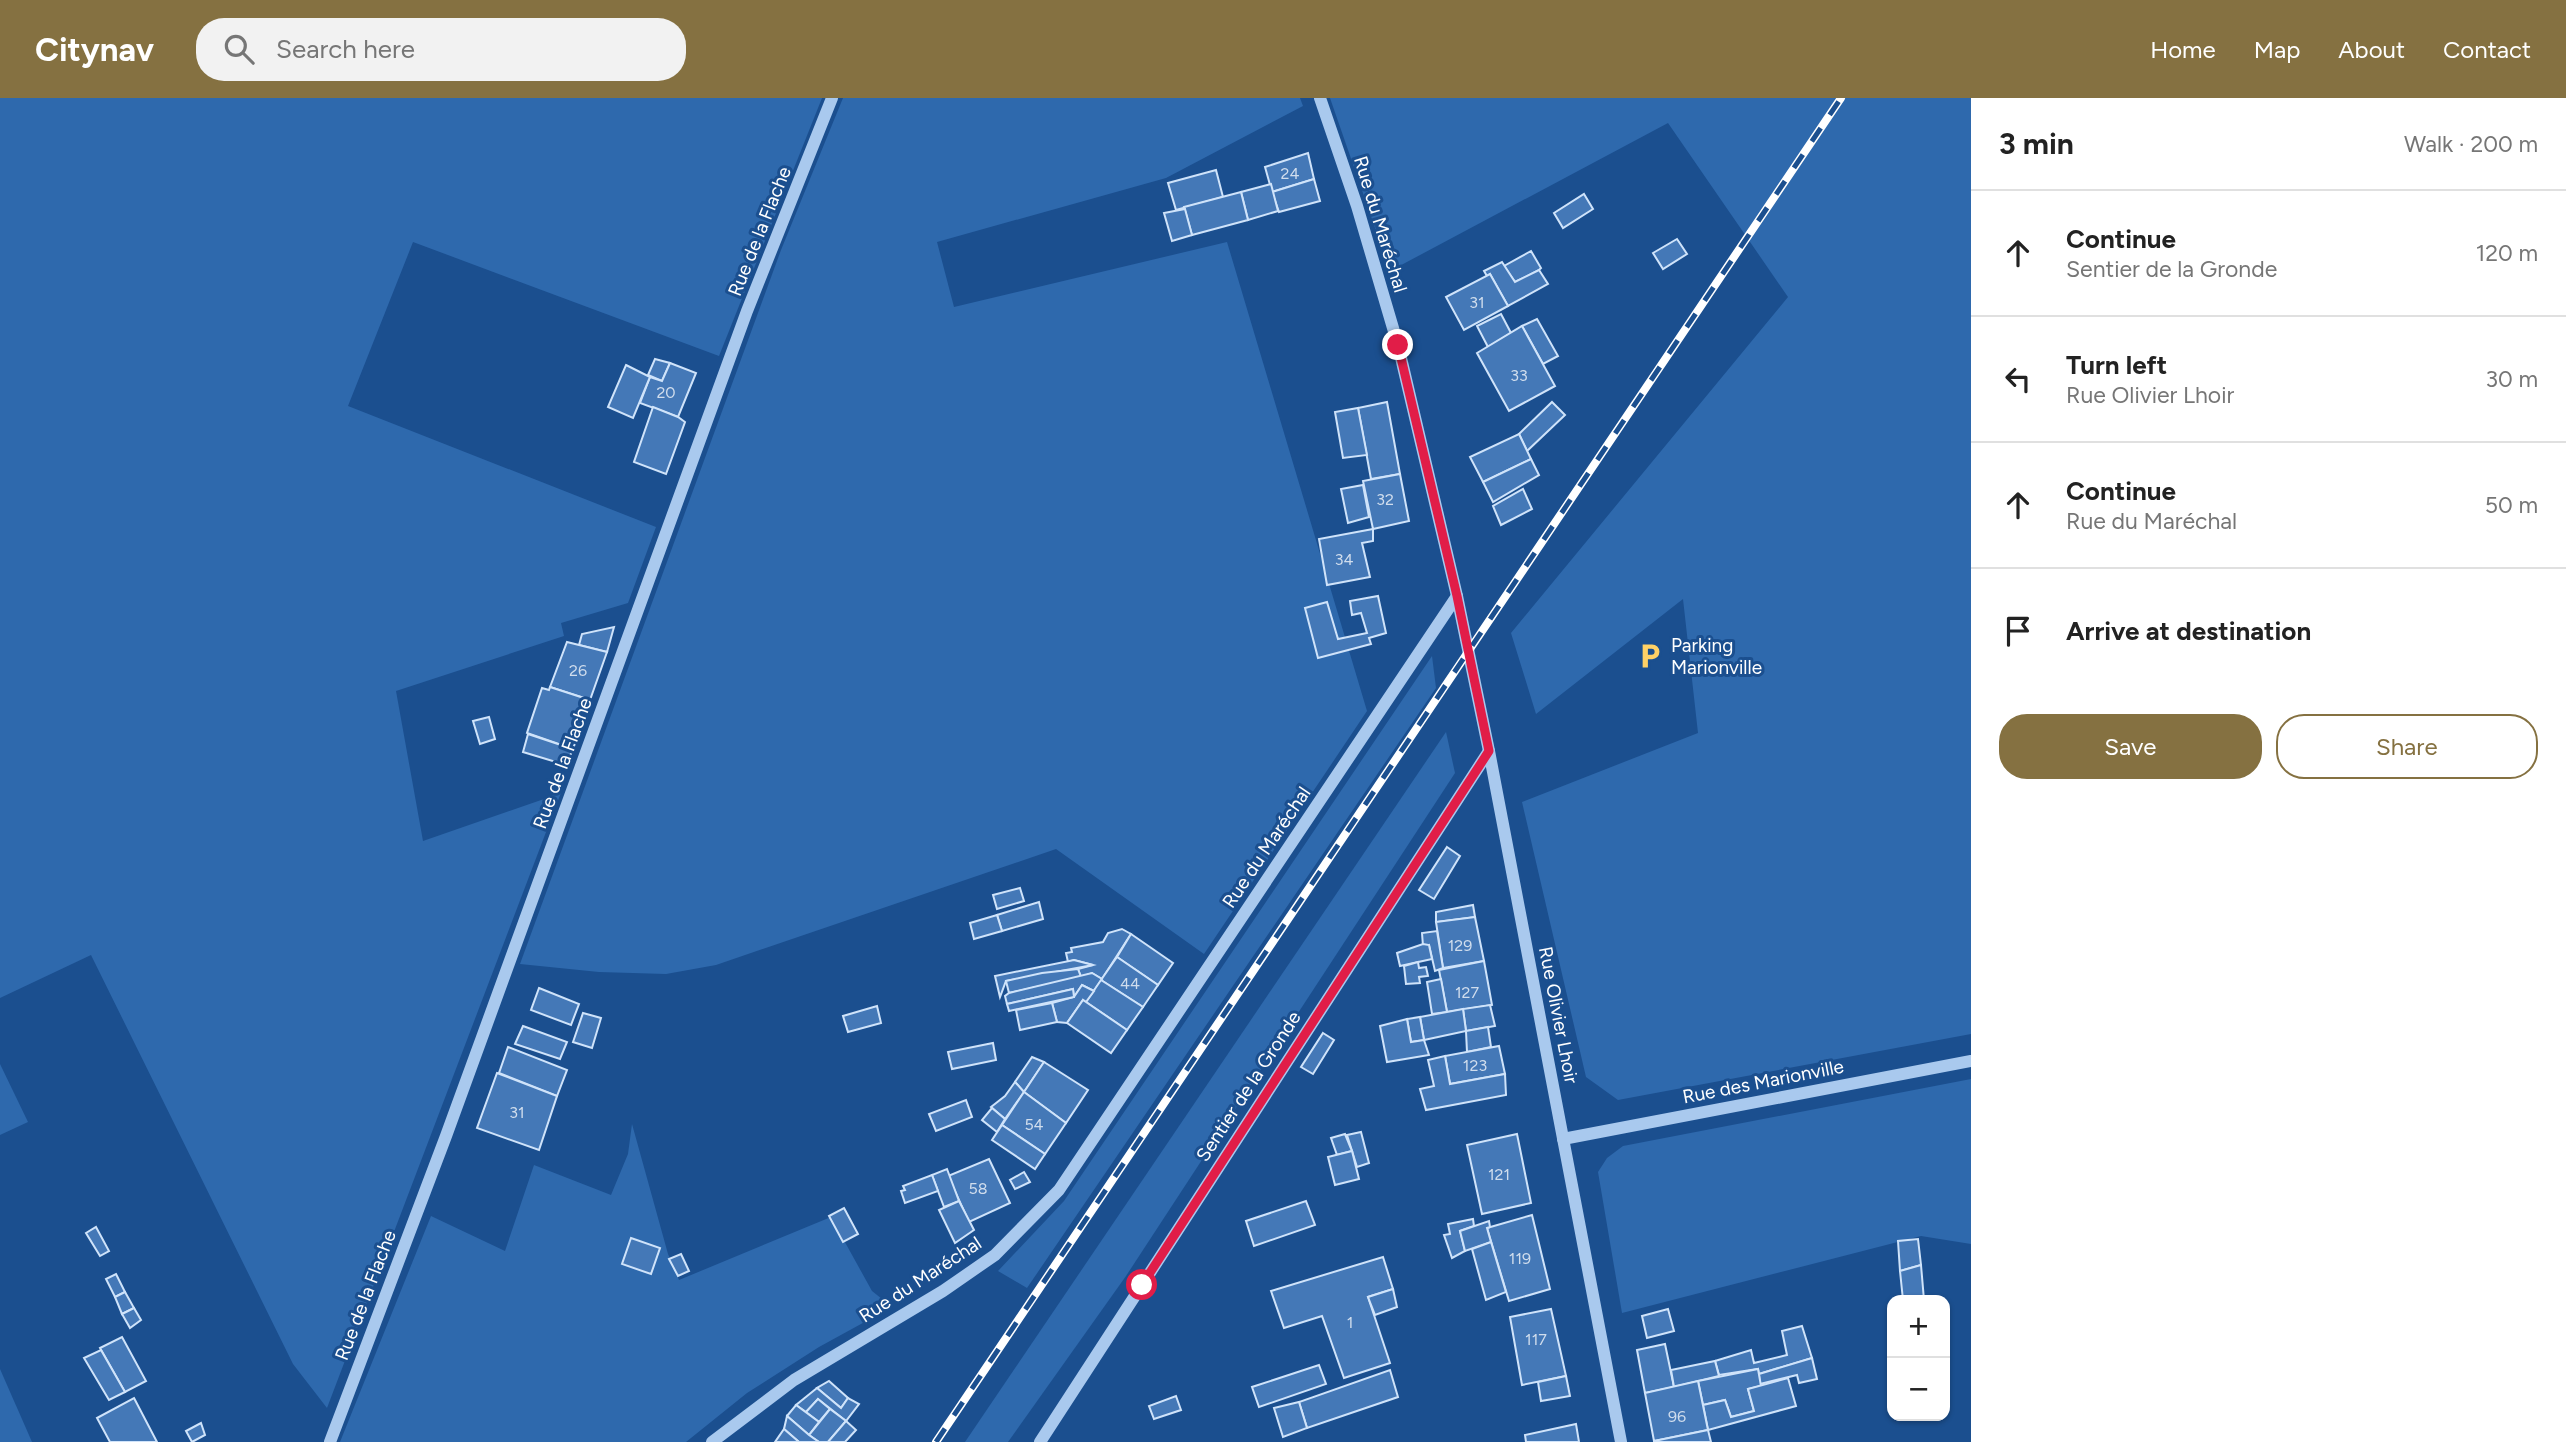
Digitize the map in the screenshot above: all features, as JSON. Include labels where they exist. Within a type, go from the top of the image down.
[{"type":"street","name":"Rue de la Flache","points":[[330,1442],[446,1136],[747,312],[832,98]]},
{"type":"street","name":"Rue du Maréchal","points":[[712,1442],[793,1380],[943,1291],[995,1255],[1059,1190],[1457,596],[1398,345],[1357,206],[1320,98]]},
{"type":"street","name":"Rue Olivier Lhoir","points":[[1457,596],[1621,1442]]},
{"type":"street","name":"Sentier de la Gronde","points":[[1040,1442],[1489,751]]},
{"type":"street","name":"Rue des Marionville","points":[[1563,1139],[1971,1061]]},
{"type":"shaded area","points":[[0,98],[822,98],[719,356],[413,242],[348,406],[656,527],[628,603],[561,623],[564,636],[396,691],[423,841],[544,799],[562,790],[327,1408],[293,1364],[91,955],[0,998]]},
{"type":"shaded area","points":[[843,98],[1300,98],[1303,106],[1166,178],[937,242],[954,307],[1227,242],[1367,711],[1204,954],[1056,849],[716,965],[666,974],[599,972],[520,964],[781,250]]},
{"type":"shaded area","points":[[1330,98],[1971,98],[1971,1034],[1618,1100],[1586,1077],[1522,802],[1698,733],[1683,599],[1536,714],[1511,633],[1788,297],[1668,123],[1390,271]]},
{"type":"shaded area","points":[[1432,656],[1436,688],[1027,1288],[998,1271],[1064,1201]]},
{"type":"shaded area","points":[[1446,732],[1455,773],[1126,1276],[1008,1442],[965,1442]]},
{"type":"shaded area","points":[[0,1064],[28,1122],[0,1135]]},
{"type":"shaded area","points":[[1971,1079],[1971,1244],[1921,1236],[1622,1313],[1598,1172],[1607,1158],[1623,1146]]},
{"type":"shaded area","points":[[632,1124],[668,1254],[679,1280],[831,1217],[872,1291],[892,1307],[819,1347],[747,1393],[686,1442],[340,1442],[431,1216],[505,1251],[534,1165],[611,1195],[628,1154]]},
{"type":"shaded area","points":[[0,1369],[32,1442],[0,1442]]},
{"type":"building","points":[[1308,153],[1314,179],[1272,192],[1265,167]]},
{"type":"building","points":[[1216,170],[1223,197],[1176,210],[1168,183]]},
{"type":"building","points":[[1314,179],[1320,201],[1279,212],[1272,192]]},
{"type":"building","points":[[1271,184],[1278,211],[1248,220],[1241,192]]},
{"type":"building","points":[[1241,192],[1248,220],[1192,235],[1184,207]]},
{"type":"building","points":[[1584,194],[1593,209],[1563,228],[1554,213]]},
{"type":"building","points":[[1185,209],[1192,235],[1172,241],[1164,213]]},
{"type":"building","points":[[1677,239],[1687,254],[1663,269],[1653,253]]},
{"type":"building","points":[[1531,251],[1541,268],[1515,282],[1504,266]]},
{"type":"building","points":[[1502,262],[1515,282],[1539,270],[1548,284],[1508,306],[1490,274],[1487,276],[1484,271]]},
{"type":"building","points":[[1490,274],[1508,306],[1464,330],[1446,297]]},
{"type":"building","points":[[1501,314],[1511,333],[1488,347],[1477,326]]},
{"type":"building","points":[[1537,319],[1558,356],[1543,364],[1522,326]]},
{"type":"building","points":[[1522,326],[1555,386],[1509,411],[1477,353]]},
{"type":"building","points":[[655,359],[670,363],[662,381],[648,375]]},
{"type":"building","points":[[670,363],[696,373],[678,417],[640,403],[650,377],[662,381]]},
{"type":"building","points":[[626,365],[650,377],[633,418],[608,407]]},
{"type":"building","points":[[1387,402],[1400,474],[1371,479],[1358,408]]},
{"type":"building","points":[[1552,402],[1565,415],[1527,451],[1519,434]]},
{"type":"building","points":[[653,407],[685,422],[666,474],[634,462]]},
{"type":"building","points":[[1358,408],[1367,455],[1343,458],[1335,412]]},
{"type":"building","points":[[1519,434],[1531,459],[1483,482],[1470,457]]},
{"type":"building","points":[[1531,459],[1539,475],[1493,502],[1483,482]]},
{"type":"building","points":[[1400,474],[1409,521],[1373,529],[1363,481]]},
{"type":"building","points":[[1363,485],[1369,517],[1348,523],[1341,489]]},
{"type":"building","points":[[1523,489],[1532,509],[1501,525],[1493,506]]},
{"type":"building","points":[[1373,529],[1373,541],[1362,543],[1370,577],[1327,585],[1319,539]]},
{"type":"building","points":[[1378,596],[1386,633],[1369,638],[1371,644],[1318,658],[1305,608],[1327,602],[1338,639],[1367,633],[1361,613],[1352,615],[1350,601]]},
{"type":"building","points":[[614,627],[607,652],[579,645],[582,634]]},
{"type":"building","points":[[567,642],[607,652],[590,700],[550,687]]},
{"type":"building","points":[[550,687],[590,700],[573,749],[527,733],[542,688],[549,690]]},
{"type":"building","points":[[489,717],[495,739],[480,744],[473,721]]},
{"type":"building","points":[[528,734],[573,749],[566,765],[523,752]]},
{"type":"building","points":[[1447,847],[1460,856],[1434,899],[1419,890]]},
{"type":"building","points":[[1020,888],[1024,901],[997,909],[993,895]]},
{"type":"building","points":[[1039,902],[1043,919],[1002,931],[997,915]]},
{"type":"building","points":[[1473,905],[1475,917],[1436,922],[1436,912]]},
{"type":"building","points":[[997,915],[1002,931],[974,939],[970,923]]},
{"type":"building","points":[[1475,917],[1484,961],[1443,968],[1436,922]]},
{"type":"building","points":[[1122,929],[1131,934],[1102,979],[1092,973],[1081,977],[1078,969],[1093,965],[1074,960],[1068,962],[1066,953],[1072,952],[1071,948],[1103,942],[1108,933]]},
{"type":"building","points":[[1437,931],[1443,968],[1435,971],[1429,945],[1423,946],[1422,933]]},
{"type":"building","points":[[1131,934],[1173,963],[1158,985],[1117,957]]},
{"type":"building","points":[[1423,944],[1429,945],[1432,959],[1400,966],[1397,953]]},
{"type":"building","points":[[1117,957],[1158,985],[1143,1007],[1101,980]]},
{"type":"building","points":[[1074,960],[1093,965],[1006,981],[1000,997],[995,976]]},
{"type":"building","points":[[1484,961],[1492,1005],[1447,1012],[1439,970]]},
{"type":"building","points":[[1418,962],[1419,968],[1426,967],[1428,976],[1419,977],[1420,983],[1406,984],[1404,966]]},
{"type":"building","points":[[1078,969],[1081,977],[1009,993],[1006,981]]},
{"type":"building","points":[[1092,973],[1102,979],[1094,991],[1082,985],[1074,997],[1073,989],[1007,1004],[1005,996],[1009,993]]},
{"type":"building","points":[[1441,979],[1447,1012],[1432,1014],[1427,982]]},
{"type":"building","points":[[1101,980],[1143,1007],[1127,1030],[1086,1002]]},
{"type":"building","points":[[1082,985],[1094,991],[1086,1002],[1083,1000],[1067,1023],[1057,1022],[1052,1003],[1074,997]]},
{"type":"building","points":[[539,988],[579,1004],[571,1025],[531,1010]]},
{"type":"building","points":[[1073,989],[1074,997],[1009,1011],[1007,1004]]},
{"type":"building","points":[[1083,1000],[1127,1030],[1111,1053],[1067,1023]]},
{"type":"building","points":[[1052,1003],[1057,1022],[1020,1030],[1016,1010]]},
{"type":"building","points":[[1490,1005],[1495,1026],[1466,1031],[1463,1009]]},
{"type":"building","points":[[877,1006],[881,1023],[848,1032],[843,1016]]},
{"type":"building","points":[[1463,1009],[1466,1031],[1424,1040],[1420,1017]]},
{"type":"building","points":[[583,1013],[601,1018],[592,1048],[573,1042]]},
{"type":"building","points":[[1420,1017],[1424,1040],[1411,1042],[1407,1019]]},
{"type":"building","points":[[1407,1019],[1411,1042],[1424,1040],[1429,1055],[1387,1062],[1380,1026]]},
{"type":"building","points":[[523,1026],[567,1042],[560,1059],[515,1044]]},
{"type":"building","points":[[1488,1027],[1491,1047],[1467,1052],[1466,1031]]},
{"type":"building","points":[[1323,1033],[1334,1040],[1313,1074],[1301,1067]]},
{"type":"building","points":[[993,1043],[996,1060],[952,1069],[948,1052]]},
{"type":"building","points":[[1499,1046],[1505,1074],[1450,1084],[1445,1056]]},
{"type":"building","points":[[508,1047],[567,1070],[557,1096],[499,1073]]},
{"type":"building","points":[[1445,1056],[1450,1084],[1505,1074],[1506,1095],[1426,1110],[1420,1089],[1434,1086],[1428,1060]]},
{"type":"building","points":[[1032,1057],[1044,1062],[1024,1092],[1015,1082]]},
{"type":"building","points":[[1044,1062],[1088,1090],[1066,1123],[1024,1092]]},
{"type":"building","points":[[497,1073],[557,1096],[539,1150],[477,1128]]},
{"type":"building","points":[[1015,1082],[1024,1092],[1005,1119],[991,1107],[1005,1096]]},
{"type":"building","points":[[1024,1092],[1066,1123],[1045,1154],[1002,1125]]},
{"type":"building","points":[[966,1100],[972,1117],[936,1131],[929,1114]]},
{"type":"building","points":[[992,1108],[1005,1119],[997,1132],[982,1120]]},
{"type":"building","points":[[1002,1125],[1045,1154],[1035,1169],[992,1140]]},
{"type":"building","points":[[1361,1132],[1369,1163],[1357,1167],[1347,1135]]},
{"type":"building","points":[[1345,1134],[1352,1151],[1337,1155],[1331,1138]]},
{"type":"building","points":[[1517,1134],[1531,1203],[1482,1214],[1467,1145]]},
{"type":"building","points":[[1352,1151],[1359,1179],[1335,1185],[1328,1157]]},
{"type":"building","points":[[989,1159],[1010,1203],[969,1222],[948,1176]]},
{"type":"building","points":[[947,1169],[959,1201],[944,1207],[932,1175]]},
{"type":"building","points":[[1024,1172],[1030,1182],[1015,1189],[1010,1180]]},
{"type":"building","points":[[932,1175],[938,1191],[905,1203],[901,1191],[905,1190],[903,1186]]},
{"type":"building","points":[[959,1201],[974,1230],[955,1243],[939,1210]]},
{"type":"building","points":[[1306,1201],[1315,1225],[1254,1246],[1246,1221]]},
{"type":"building","points":[[844,1208],[858,1234],[843,1242],[829,1216]]},
{"type":"building","points":[[1532,1215],[1550,1289],[1509,1301],[1487,1228]]},
{"type":"building","points":[[1473,1219],[1474,1226],[1460,1231],[1465,1251],[1452,1258],[1444,1235],[1450,1234],[1448,1224]]},
{"type":"building","points":[[1489,1221],[1490,1227],[1487,1228],[1491,1242],[1465,1251],[1460,1231]]},
{"type":"building","points":[[96,1227],[109,1251],[100,1256],[86,1233]]},
{"type":"building","points":[[631,1238],[660,1248],[651,1274],[622,1264]]},
{"type":"building","points":[[1918,1239],[1921,1265],[1900,1271],[1898,1241]]},
{"type":"building","points":[[1491,1242],[1506,1292],[1486,1300],[1472,1249]]},
{"type":"building","points":[[681,1254],[689,1271],[678,1276],[669,1259]]},
{"type":"building","points":[[1383,1257],[1393,1289],[1368,1297],[1390,1363],[1344,1378],[1322,1316],[1284,1328],[1271,1291]]},
{"type":"building","points":[[1921,1265],[1924,1295],[1902,1295],[1900,1271]]},
{"type":"building","points":[[116,1274],[125,1292],[115,1297],[106,1279]]},
{"type":"building","points":[[1393,1289],[1397,1307],[1375,1315],[1368,1297]]},
{"type":"building","points":[[125,1292],[134,1308],[122,1314],[115,1297]]},
{"type":"building","points":[[134,1308],[141,1320],[130,1328],[122,1314]]},
{"type":"building","points":[[1551,1309],[1566,1376],[1522,1385],[1510,1317]]},
{"type":"building","points":[[1668,1309],[1674,1331],[1647,1338],[1642,1316]]},
{"type":"building","points":[[1802,1326],[1812,1358],[1759,1374],[1758,1369],[1719,1375],[1715,1361],[1751,1350],[1754,1363],[1787,1355],[1782,1331]]},
{"type":"building","points":[[122,1337],[146,1381],[125,1392],[100,1348]]},
{"type":"building","points":[[1665,1344],[1674,1387],[1645,1393],[1637,1350]]},
{"type":"building","points":[[101,1350],[125,1392],[109,1400],[84,1358]]},
{"type":"building","points":[[1812,1358],[1817,1379],[1799,1383],[1797,1375],[1760,1384],[1759,1374]]},
{"type":"building","points":[[1715,1361],[1719,1376],[1674,1387],[1671,1370]]},
{"type":"building","points":[[1319,1365],[1326,1384],[1259,1407],[1252,1387]]},
{"type":"building","points":[[1758,1369],[1761,1386],[1748,1389],[1754,1411],[1731,1417],[1725,1400],[1703,1405],[1698,1381]]},
{"type":"building","points":[[1390,1370],[1398,1397],[1307,1428],[1299,1402]]},
{"type":"building","points":[[1566,1376],[1570,1396],[1541,1401],[1538,1382]]},
{"type":"building","points":[[1788,1378],[1796,1406],[1708,1430],[1703,1405],[1725,1400],[1731,1417],[1754,1411],[1748,1389]]},
{"type":"building","points":[[829,1381],[848,1398],[841,1408],[817,1388]]},
{"type":"building","points":[[1698,1381],[1708,1430],[1654,1441],[1645,1393]]},
{"type":"building","points":[[817,1388],[841,1408],[848,1398],[859,1404],[846,1421],[818,1399],[806,1412],[796,1405]]},
{"type":"building","points":[[1176,1396],[1181,1410],[1154,1419],[1149,1406]]},
{"type":"building","points":[[134,1398],[157,1442],[110,1442],[97,1418]]},
{"type":"building","points":[[818,1399],[830,1409],[819,1422],[806,1412]]},
{"type":"building","points":[[1299,1402],[1307,1428],[1283,1437],[1274,1408]]},
{"type":"building","points":[[796,1405],[819,1422],[809,1435],[787,1416]]},
{"type":"building","points":[[830,1409],[846,1421],[828,1442],[819,1442],[809,1435]]},
{"type":"building","points":[[787,1416],[819,1442],[799,1442],[784,1429]]},
{"type":"building","points":[[846,1421],[856,1430],[845,1442],[828,1442]]},
{"type":"building","points":[[201,1423],[205,1435],[192,1442],[186,1431]]},
{"type":"building","points":[[1576,1424],[1579,1442],[1526,1442],[1525,1435]]},
{"type":"building","points":[[784,1429],[799,1442],[775,1442]]},
{"type":"building","points":[[1708,1430],[1711,1442],[1654,1442],[1654,1441]]},
{"type":"railway","points":[[936,1442],[1841,98]]},
{"type":"place","name":"Parking Marionville","points":[[1650,656]]},
{"type":"route","points":[[1142,1285],[1489,751],[1457,596],[1398,345]]}]
